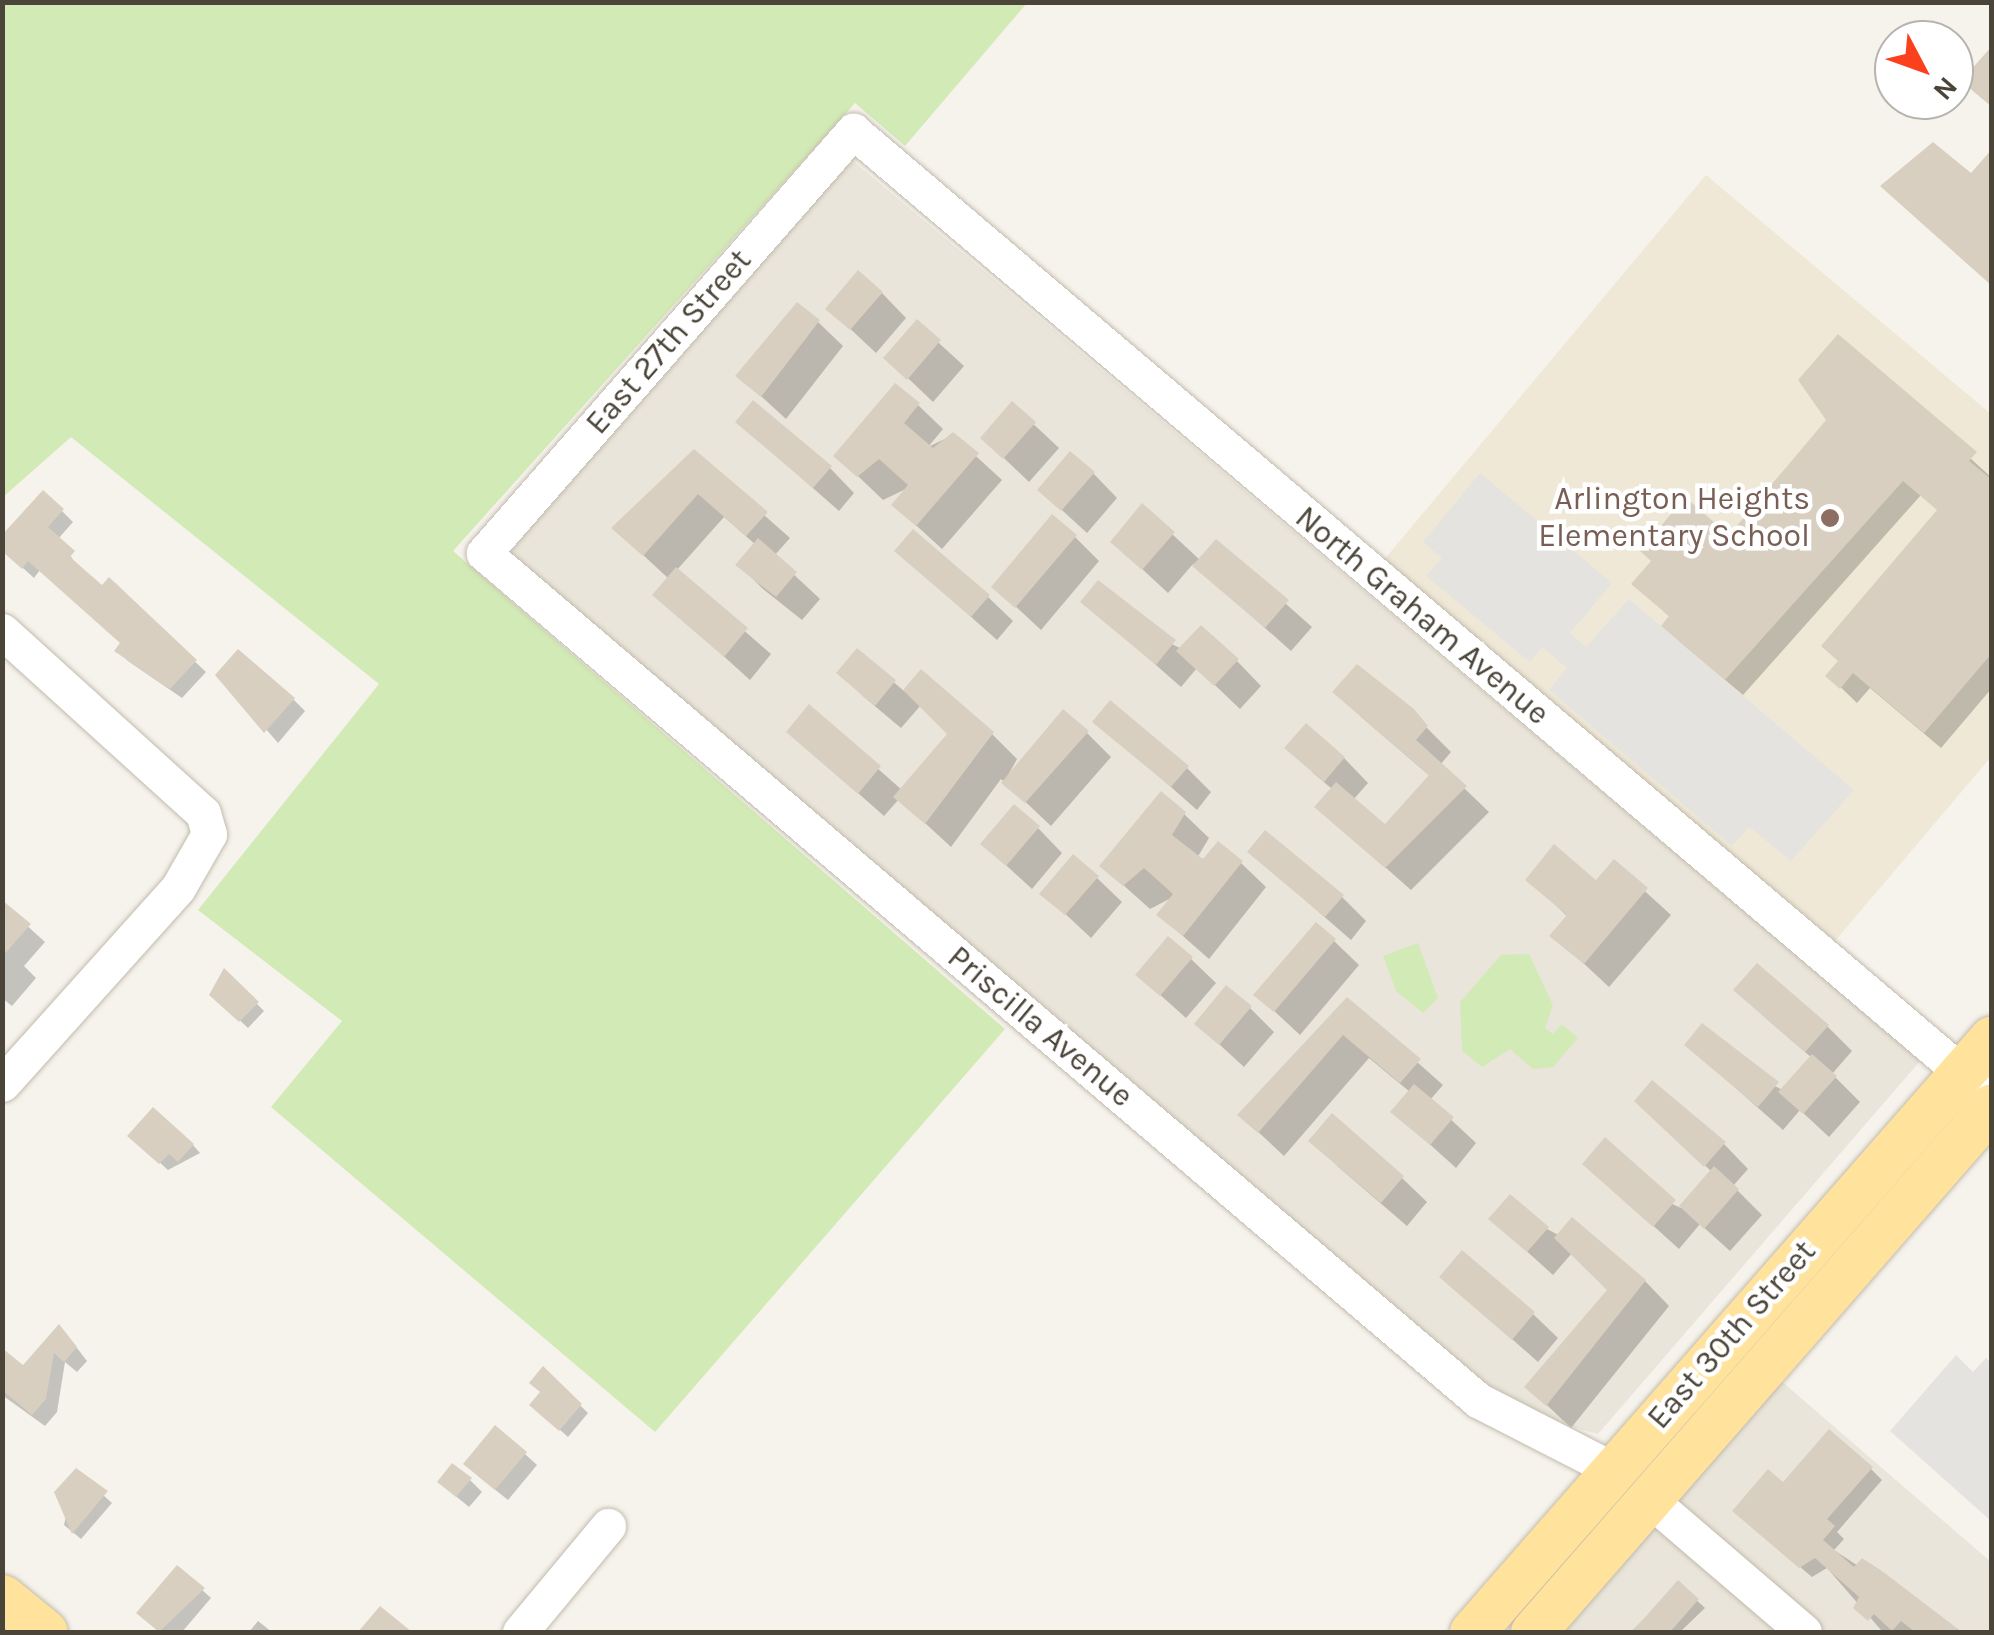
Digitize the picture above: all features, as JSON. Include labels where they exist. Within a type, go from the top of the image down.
[{"type":"main road","name":"East 30th Street","points":[[1533,1632],[1649,1499],[1981,1092],[1992,1038]]},
{"type":"main road","name":"East 30th Street","points":[[1472,1632],[1614,1470],[1981,1092]]},
{"type":"main road","points":[[2,1596],[45,1632]]},
{"type":"street","name":"East 27th Street","points":[[484,553],[853,132]]},
{"type":"street","name":"North Graham Avenue","points":[[853,132],[1981,1092]]},
{"type":"street","name":"Priscilla Avenue","points":[[484,553],[1478,1400],[1614,1470]]},
{"type":"street","points":[[2,630],[203,813],[207,845],[2,1084]]},
{"type":"street","points":[[1649,1499],[1804,1632]]},
{"type":"street","points":[[520,1632],[608,1526]]},
{"type":"shaded area","points":[[852,160],[1921,1060],[1598,1434],[1512,1410],[508,551]]},
{"type":"shaded area","points":[[1706,175],[1991,414],[1991,757],[1835,941],[1383,561]]},
{"type":"shaded area","points":[[1480,473],[1612,583],[1570,633],[1586,647],[1629,599],[1854,790],[1791,861],[1749,827],[1732,846],[1549,690],[1567,668],[1542,647],[1530,662],[1426,576],[1442,558],[1423,542]]},
{"type":"shaded area","points":[[1956,1355],[1973,1372],[1986,1358],[1991,1363],[1991,1521],[1890,1431]]},
{"type":"shaded area","points":[[1780,1380],[1991,1562],[1991,1632],[1559,1632]]},
{"type":"green space","points":[[3,3],[1027,3],[905,146],[855,103],[453,551],[1005,1029],[655,1432],[271,1107],[342,1021],[198,910],[379,684],[71,437],[3,497]]},
{"type":"green space","points":[[1418,943],[1438,998],[1423,1013],[1396,991],[1383,956]]},
{"type":"green space","points":[[1529,954],[1553,1005],[1545,1028],[1553,1034],[1562,1024],[1578,1038],[1553,1067],[1533,1069],[1510,1049],[1482,1067],[1462,1051],[1460,1002],[1501,955]]},
{"type":"building","points":[[1992,46],[1992,107],[1974,92],[1974,66]]},
{"type":"building","points":[[1933,142],[1971,173],[1992,149],[1992,286],[1880,186]]},
{"type":"building","points":[[858,270],[883,292],[850,330],[825,309]]},
{"type":"building","points":[[797,302],[820,320],[761,397],[735,376]]},
{"type":"building","points":[[917,319],[941,340],[907,380],[883,358]]},
{"type":"building","points":[[1838,334],[1977,452],[1969,461],[1992,480],[1992,653],[1924,733],[1853,673],[1840,689],[1825,676],[1838,661],[1821,646],[1937,510],[1903,481],[1725,680],[1661,626],[1669,616],[1631,584],[1651,561],[1640,551],[1685,497],[1729,535],[1826,420],[1798,380]]},
{"type":"building","points":[[895,383],[920,403],[904,423],[933,448],[953,432],[979,453],[916,526],[891,505],[908,485],[879,459],[857,477],[833,456]]},
{"type":"building","points":[[753,400],[832,466],[813,488],[735,422]]},
{"type":"building","points":[[1012,401],[1036,422],[1003,459],[980,438]]},
{"type":"building","points":[[694,449],[768,512],[746,536],[698,494],[643,556],[611,528]]},
{"type":"building","points":[[1070,451],[1095,472],[1061,511],[1037,490]]},
{"type":"building","points":[[43,490],[64,509],[48,527],[75,551],[70,557],[102,585],[109,577],[197,660],[170,689],[114,651],[120,643],[28,561],[22,569],[2,551],[2,535]]},
{"type":"building","points":[[1142,503],[1175,532],[1142,570],[1110,542]]},
{"type":"building","points":[[1052,514],[1077,535],[1015,608],[991,587]]},
{"type":"building","points":[[913,529],[990,595],[971,617],[894,551]]},
{"type":"building","points":[[758,538],[797,572],[776,597],[735,565]]},
{"type":"building","points":[[1216,539],[1289,600],[1265,628],[1192,566]]},
{"type":"building","points":[[676,567],[748,628],[724,657],[652,595]]},
{"type":"building","points":[[1098,580],[1176,640],[1156,665],[1080,602]]},
{"type":"building","points":[[1201,625],[1239,659],[1214,686],[1176,651]]},
{"type":"building","points":[[857,648],[896,680],[875,706],[836,673]]},
{"type":"building","points":[[238,649],[295,698],[264,733],[215,675]]},
{"type":"building","points":[[1357,664],[1414,709],[1428,726],[1416,740],[1467,786],[1385,868],[1314,807],[1336,782],[1385,824],[1429,775],[1332,692]]},
{"type":"building","points":[[921,669],[994,732],[925,824],[893,797],[947,734],[903,690]]},
{"type":"building","points":[[1110,700],[1189,766],[1171,787],[1092,722]]},
{"type":"building","points":[[809,704],[881,766],[858,794],[786,732]]},
{"type":"building","points":[[1063,709],[1089,731],[1025,803],[1001,783]]},
{"type":"building","points":[[1306,723],[1345,757],[1324,782],[1284,748]]},
{"type":"building","points":[[1161,791],[1186,812],[1172,835],[1203,859],[1218,841],[1243,861],[1183,936],[1156,915],[1173,894],[1144,868],[1123,886],[1099,866]]},
{"type":"building","points":[[1014,804],[1040,826],[1006,866],[980,844]]},
{"type":"building","points":[[1265,830],[1344,895],[1325,917],[1247,852]]},
{"type":"building","points":[[1554,844],[1596,880],[1614,859],[1648,888],[1584,964],[1549,936],[1567,915],[1525,880]]},
{"type":"building","points":[[1073,854],[1099,876],[1065,915],[1039,894]]},
{"type":"building","points":[[2,900],[31,924],[2,957]]},
{"type":"building","points":[[1316,922],[1336,939],[1274,1012],[1253,995]]},
{"type":"building","points":[[1168,936],[1193,957],[1160,996],[1135,975]]},
{"type":"building","points":[[1757,963],[1829,1025],[1805,1052],[1733,990]]},
{"type":"building","points":[[224,968],[259,1002],[239,1022],[209,995]]},
{"type":"building","points":[[1226,985],[1252,1006],[1219,1045],[1194,1024]]},
{"type":"building","points":[[1347,997],[1421,1059],[1400,1083],[1343,1035],[1258,1133],[1237,1115]]},
{"type":"building","points":[[1702,1023],[1779,1082],[1758,1107],[1684,1045]]},
{"type":"building","points":[[1812,1054],[1837,1076],[1803,1114],[1778,1092]]},
{"type":"building","points":[[1652,1080],[1726,1142],[1704,1167],[1634,1101]]},
{"type":"building","points":[[1414,1084],[1454,1117],[1430,1145],[1390,1112]]},
{"type":"building","points":[[153,1107],[194,1144],[178,1162],[169,1154],[159,1164],[127,1136]]},
{"type":"building","points":[[1332,1113],[1404,1176],[1381,1203],[1308,1141]]},
{"type":"building","points":[[1605,1137],[1676,1200],[1653,1227],[1582,1164]]},
{"type":"building","points":[[1714,1166],[1739,1189],[1704,1229],[1679,1206]]},
{"type":"building","points":[[1510,1194],[1549,1227],[1527,1252],[1488,1219]]},
{"type":"building","points":[[1572,1217],[1646,1280],[1546,1406],[1524,1387],[1607,1290],[1554,1238]]},
{"type":"building","points":[[1462,1250],[1535,1312],[1512,1340],[1439,1277]]},
{"type":"building","points":[[59,1324],[77,1347],[64,1362],[54,1353],[46,1399],[32,1415],[2,1390],[2,1348],[23,1365]]},
{"type":"building","points":[[543,1366],[582,1404],[559,1431],[529,1405],[540,1392],[529,1383]]},
{"type":"building","points":[[495,1425],[527,1452],[495,1490],[463,1464]]},
{"type":"building","points":[[1829,1429],[1873,1467],[1827,1519],[1835,1526],[1823,1540],[1854,1567],[1862,1558],[1882,1571],[1962,1632],[1915,1632],[1901,1621],[1892,1631],[1874,1614],[1868,1621],[1853,1608],[1859,1597],[1815,1558],[1799,1568],[1732,1511],[1768,1469],[1783,1482]]},
{"type":"building","points":[[452,1463],[472,1478],[456,1497],[437,1482]]},
{"type":"building","points":[[76,1468],[108,1491],[72,1534],[54,1492]]},
{"type":"building","points":[[177,1565],[205,1588],[159,1632],[136,1613]]},
{"type":"building","points":[[1678,1580],[1699,1599],[1670,1632],[1632,1632]]},
{"type":"building","points":[[380,1606],[412,1632],[358,1632]]},
{"type":"place","name":"Arlington Heights Elementary School","points":[[1830,518]]}]
